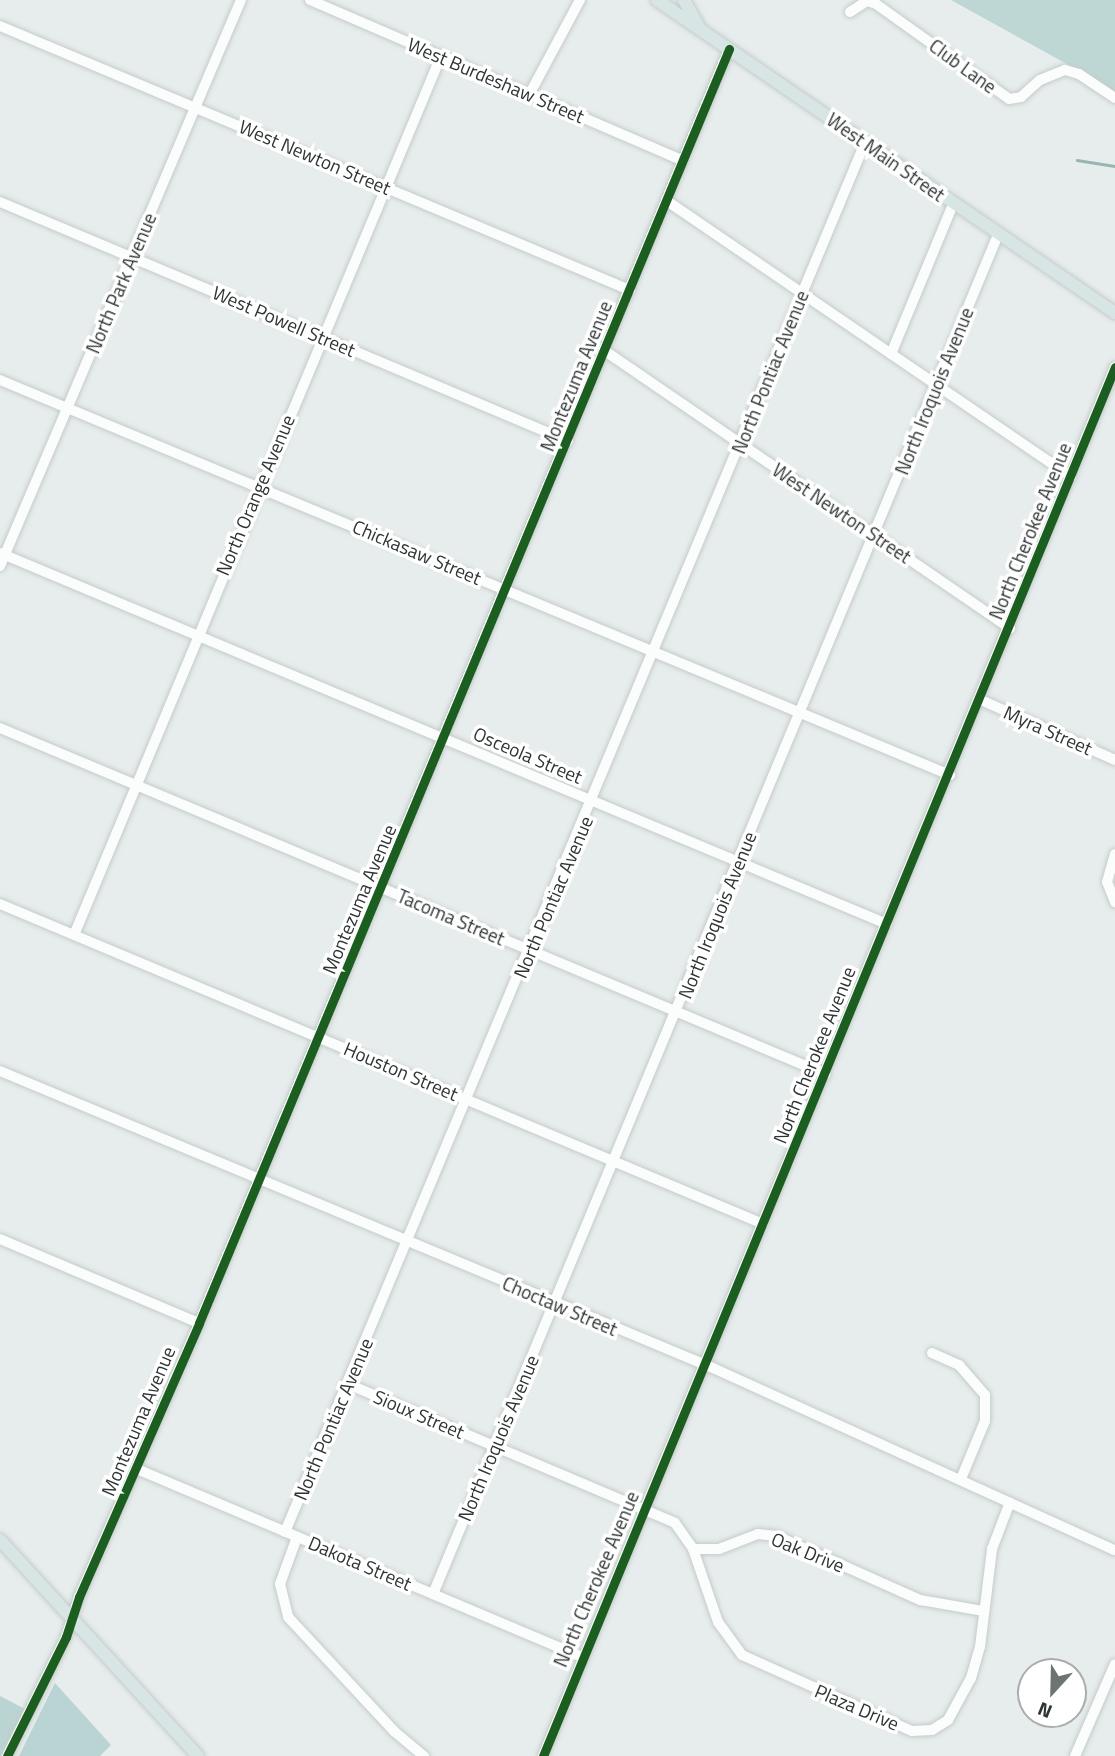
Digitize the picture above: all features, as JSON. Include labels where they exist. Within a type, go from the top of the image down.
[{"type":"main road","points":[[684,0],[700,30]]},
{"type":"main road","name":"West Main Street","points":[[659,1],[1115,313]]},
{"type":"main road","points":[[0,1540],[198,1756]]},
{"type":"street","name":"North Park Avenue","points":[[0,566],[2,554],[133,256],[241,0]]},
{"type":"street","name":"West Burdeshaw Street","points":[[310,0],[683,161]]},
{"type":"street","points":[[528,95],[580,0]]},
{"type":"street","name":"Club Lane","points":[[850,12],[867,1],[876,4],[1009,99],[1021,97],[1041,80],[1065,70],[1079,74],[1115,99]]},
{"type":"street","name":"West Newton Street","points":[[0,26],[630,290]]},
{"type":"street","name":"Montezuma Avenue","points":[[7,1756],[72,1619],[260,1180],[729,49]]},
{"type":"street","name":"North Orange Avenue","points":[[74,935],[196,635],[441,56]]},
{"type":"street","name":"North Pontiac Avenue","points":[[285,1532],[469,1100],[865,143]]},
{"type":"street","points":[[667,201],[1071,477]]},
{"type":"street","name":"West Powell Street","points":[[0,202],[568,442]]},
{"type":"street","points":[[891,354],[953,204]]},
{"type":"street","name":"North Iroquois Avenue","points":[[433,1594],[998,235]]},
{"type":"street","name":"West Newton Street","points":[[605,351],[1010,628]]},
{"type":"street","name":"North Cherokee Avenue","points":[[542,1756],[981,700],[1115,368]]},
{"type":"street","name":"Chickasaw Street","points":[[0,380],[68,405],[950,775]]},
{"type":"street","name":"Osceola Street","points":[[2,554],[887,924]]},
{"type":"street","name":"Myra Street","points":[[981,700],[1115,760]]},
{"type":"street","name":"Tacoma Street","points":[[0,728],[825,1074]]},
{"type":"street","points":[[1115,854],[1107,877],[1115,902]]},
{"type":"street","name":"Houston Street","points":[[0,904],[763,1224]]},
{"type":"street","name":"Choctaw Street","points":[[0,1072],[704,1365],[1115,1550]]},
{"type":"street","points":[[0,1239],[199,1323]]},
{"type":"street","points":[[932,1353],[959,1365],[985,1395],[985,1420],[961,1479]]},
{"type":"street","name":"Sioux Street","points":[[348,1384],[644,1510]]},
{"type":"street","name":"Dakota Street","points":[[137,1469],[583,1657]]},
{"type":"street","name":"Plaza Drive","points":[[693,1549],[718,1622],[742,1655],[912,1731],[942,1725],[955,1712],[975,1665],[992,1549],[1010,1502]]},
{"type":"street","points":[[644,1510],[675,1523],[693,1549]]},
{"type":"street","name":"Oak Drive","points":[[693,1549],[719,1549],[758,1534],[777,1536],[920,1600],[984,1611]]},
{"type":"street","points":[[297,1536],[280,1584],[288,1617],[395,1732],[424,1756]]},
{"type":"street","points":[[1075,1756],[1115,1664]]},
{"type":"shaded area","points":[[951,0],[1115,0],[1115,92],[1103,84]]},
{"type":"shaded area","points":[[55,1683],[111,1745],[100,1756],[19,1756]]},
{"type":"shaded area","points":[[0,1696],[25,1709],[1,1756],[0,1756]]},
{"type":"waterway","points":[[1077,160],[1115,166]]},
{"type":"cycle path","points":[[7,1756],[66,1637],[79,1597],[199,1323],[729,49]]},
{"type":"cycle path","points":[[543,1756],[1115,367]]}]
